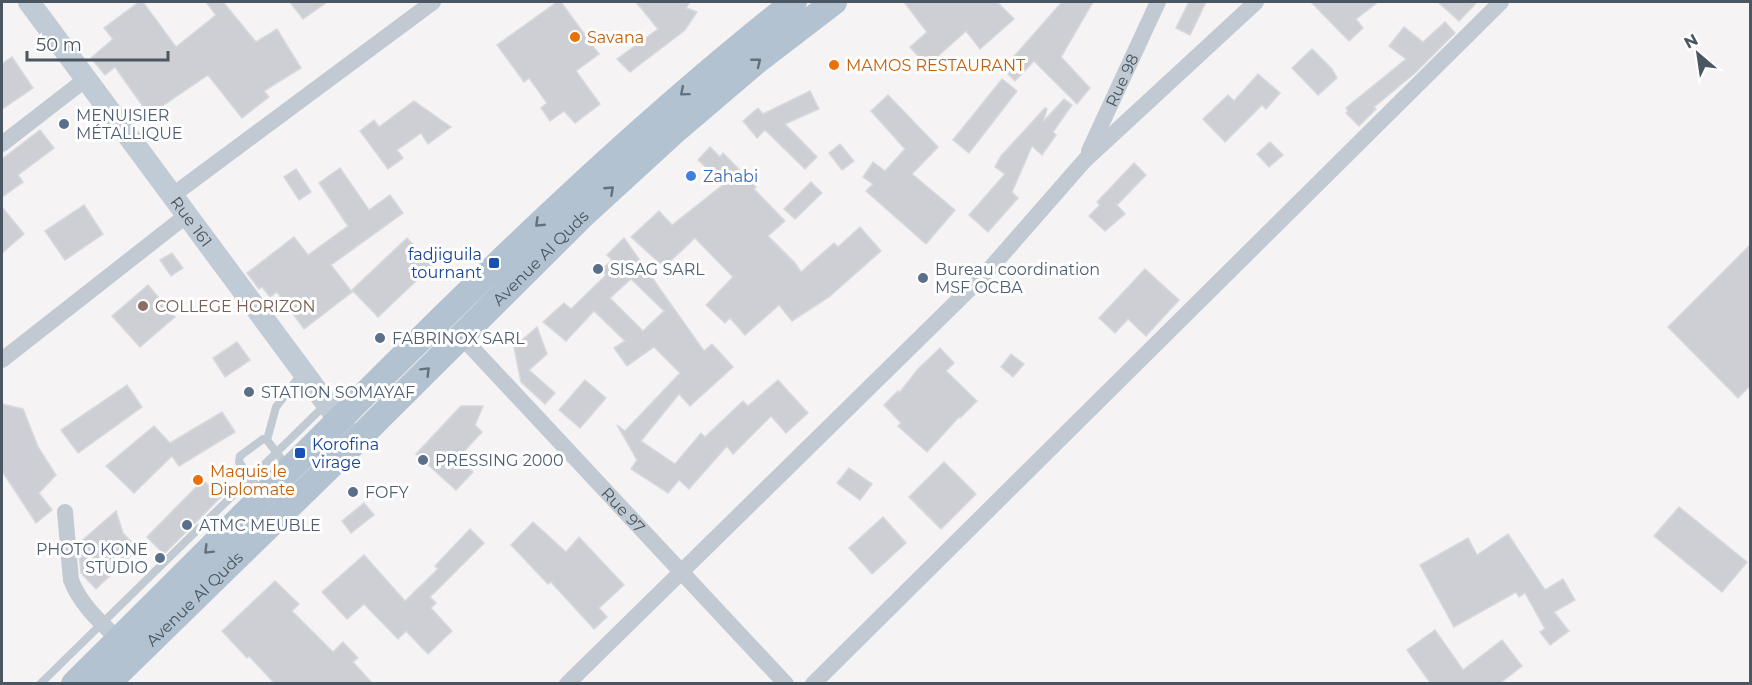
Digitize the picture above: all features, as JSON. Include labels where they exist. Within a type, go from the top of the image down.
[{"type":"main road","name":"Avenue Al Quds","points":[[74,684],[110,632],[333,411],[433,325],[564,199],[660,112],[794,2]]},
{"type":"main road","name":"Avenue Al Quds","points":[[107,684],[581,217],[677,129],[757,61],[834,2]]},
{"type":"street","name":"Rue 161","points":[[29,2],[355,442]]},
{"type":"street","points":[[173,195],[433,2]]},
{"type":"street","name":"Rue 98","points":[[1085,160],[1158,2]]},
{"type":"street","points":[[567,684],[680,570],[987,272],[1085,160],[1256,2]]},
{"type":"street","points":[[813,684],[1501,2]]},
{"type":"street","points":[[2,144],[86,79]]},
{"type":"street","points":[[2,360],[187,215]]},
{"type":"street","name":"Rue 97","points":[[461,336],[786,684]]},
{"type":"street","points":[[65,512],[71,580],[79,598],[110,632]]},
{"type":"lane","points":[[267,440],[276,407],[303,371]]},
{"type":"lane","points":[[257,486],[239,462],[240,456],[263,439],[267,440]]},
{"type":"lane","points":[[267,440],[283,460]]},
{"type":"lane","name":"Avenue Al Quds","points":[[40,684],[110,632]]},
{"type":"building","points":[[139,2],[143,2],[176,47],[216,15],[206,2],[223,2],[256,42],[277,29],[301,68],[264,91],[269,97],[242,118],[208,75],[149,115],[115,67],[105,75],[91,58],[113,39],[104,28]]},
{"type":"building","points":[[290,2],[327,2],[303,19]]},
{"type":"building","points":[[557,2],[561,2],[599,54],[576,71],[600,104],[575,123],[564,111],[550,121],[541,108],[547,103],[529,78],[524,82],[497,45]]},
{"type":"building","points":[[636,2],[690,2],[686,8],[697,12],[685,30],[630,72],[617,59],[658,29]]},
{"type":"building","points":[[904,2],[997,2],[1014,19],[980,49],[966,31],[927,66],[910,47],[927,32]]},
{"type":"building","points":[[1062,2],[1093,2],[1061,57],[1090,88],[1077,104],[1034,61],[1015,81],[1003,69]]},
{"type":"building","points":[[1189,2],[1206,2],[1190,35],[1176,28]]},
{"type":"building","points":[[1311,2],[1378,2],[1356,19],[1363,28],[1349,41]]},
{"type":"building","points":[[1438,2],[1477,2],[1459,21]]},
{"type":"building","points":[[1445,22],[1455,33],[1415,73],[1374,107],[1376,109],[1359,126],[1346,113],[1348,111],[1346,108],[1406,59],[1389,46],[1404,27],[1423,42]]},
{"type":"building","points":[[1312,49],[1332,69],[1337,78],[1318,95],[1292,68]]},
{"type":"building","points":[[12,57],[33,88],[2,109],[2,64]]},
{"type":"building","points":[[1258,74],[1280,93],[1266,109],[1262,105],[1225,142],[1203,119],[1228,95],[1234,101]]},
{"type":"building","points":[[1002,79],[1017,91],[969,153],[953,140]]},
{"type":"building","points":[[810,91],[819,109],[785,124],[817,157],[805,169],[765,130],[757,138],[743,121],[758,108],[763,114]]},
{"type":"building","points":[[888,95],[938,147],[912,174],[955,210],[926,244],[866,191],[873,184],[863,177],[873,162],[885,171],[905,149],[871,111]]},
{"type":"building","points":[[1064,99],[1072,105],[1053,132],[1056,135],[1042,155],[1032,146],[1012,192],[1018,198],[988,232],[969,215],[1005,174],[995,167],[1001,156],[1045,108],[1047,109],[1043,122]]},
{"type":"building","points":[[414,101],[451,127],[428,144],[421,133],[397,150],[403,158],[388,169],[360,131],[374,120],[379,127]]},
{"type":"building","points":[[40,130],[54,148],[18,175],[23,182],[2,197],[2,159]]},
{"type":"building","points":[[1270,142],[1283,155],[1269,167],[1257,154]]},
{"type":"building","points":[[840,144],[854,161],[842,170],[829,153]]},
{"type":"building","points":[[710,147],[720,157],[723,153],[785,221],[768,236],[801,272],[834,243],[838,247],[860,227],[881,251],[829,297],[792,321],[779,305],[745,335],[730,318],[725,323],[706,305],[733,277],[695,238],[664,267],[631,237],[659,211],[672,225],[724,184],[698,160]]},
{"type":"building","points":[[1134,163],[1146,175],[1117,205],[1125,214],[1105,231],[1089,216],[1100,205],[1097,202]]},
{"type":"building","points":[[340,168],[369,210],[390,195],[403,213],[331,265],[352,292],[304,329],[277,292],[270,297],[262,287],[259,289],[247,273],[294,237],[308,255],[348,226],[319,183]]},
{"type":"building","points":[[296,169],[311,192],[299,200],[284,177]]},
{"type":"building","points":[[811,182],[822,193],[795,219],[784,209]]},
{"type":"building","points":[[84,205],[103,234],[65,260],[45,231]]},
{"type":"building","points":[[2,207],[24,234],[2,253]]},
{"type":"building","points":[[407,238],[433,265],[378,317],[352,290]]},
{"type":"building","points":[[624,238],[704,351],[712,344],[733,367],[690,406],[679,394],[641,441],[675,464],[701,433],[705,437],[743,401],[748,406],[778,380],[808,413],[786,433],[771,416],[733,454],[727,446],[689,489],[679,480],[668,493],[631,469],[637,460],[617,425],[625,431],[680,373],[654,347],[627,366],[614,348],[625,341],[594,311],[566,341],[543,322],[564,303],[571,309],[606,275],[601,270],[612,260],[607,255]],"holes":[[[631,279],[664,311],[643,331],[610,298]]]},
{"type":"building","points":[[1750,245],[1750,386],[1738,398],[1668,327]]},
{"type":"building","points":[[172,253],[183,268],[171,276],[160,260]]},
{"type":"building","points":[[1145,269],[1179,300],[1146,336],[1128,319],[1115,333],[1099,318]]},
{"type":"building","points":[[148,285],[175,317],[140,347],[112,316]]},
{"type":"building","points":[[537,327],[547,354],[529,370],[555,393],[545,404],[521,382],[514,347]]},
{"type":"building","points":[[237,342],[250,360],[225,377],[213,358]]},
{"type":"building","points":[[940,348],[954,363],[946,371],[977,401],[927,452],[898,426],[901,423],[884,405],[898,391],[900,392],[918,369]]},
{"type":"building","points":[[1011,354],[1024,364],[1013,377],[1001,367]]},
{"type":"building","points":[[585,380],[606,398],[580,428],[559,410]]},
{"type":"building","points":[[127,385],[142,407],[78,453],[61,430]]},
{"type":"building","points":[[2,404],[23,409],[38,447],[56,475],[39,493],[52,510],[36,523],[2,471]]},
{"type":"building","points":[[461,406],[483,406],[475,425],[482,432],[458,458],[473,472],[456,490],[416,454]]},
{"type":"building","points":[[222,412],[235,432],[179,466],[172,456],[134,493],[106,466],[154,426],[170,443]]},
{"type":"building","points":[[944,462],[976,494],[941,529],[909,497]]},
{"type":"building","points":[[849,468],[872,484],[860,500],[837,483]]},
{"type":"building","points":[[203,480],[221,497],[164,554],[147,537]]},
{"type":"building","points":[[364,503],[374,515],[351,533],[342,521]]},
{"type":"building","points":[[1679,507],[1747,562],[1722,592],[1654,536]]},
{"type":"building","points":[[116,511],[123,533],[138,549],[96,589],[81,573],[78,544]]},
{"type":"building","points":[[883,517],[906,543],[872,574],[849,548]]},
{"type":"building","points":[[533,522],[566,552],[579,537],[624,585],[599,608],[607,617],[594,629],[551,582],[548,584],[511,545]]},
{"type":"building","points":[[470,529],[484,543],[430,597],[436,603],[431,608],[452,631],[428,654],[406,631],[398,639],[364,604],[347,619],[322,592],[364,555],[405,601],[438,569],[435,566]]},
{"type":"building","points":[[1508,534],[1545,590],[1563,579],[1575,600],[1554,612],[1569,631],[1550,645],[1540,632],[1545,629],[1525,593],[1519,597],[1516,592],[1454,627],[1420,565],[1468,538],[1477,555]]},
{"type":"building","points":[[275,581],[299,604],[292,611],[333,652],[343,642],[358,658],[353,662],[373,684],[275,684],[249,656],[247,658],[222,631]]},
{"type":"building","points":[[1435,630],[1463,670],[1502,640],[1522,666],[1499,684],[1431,684],[1407,650]]},
{"type":"place","name":"Savana","points":[[575,37]]},
{"type":"place","name":"MAMOS RESTAURANT","points":[[834,65]]},
{"type":"place","name":"MENUISIER MÉTALLIQUE","points":[[64,124]]},
{"type":"place","name":"Zahabi","points":[[691,176]]},
{"type":"place","name":"fadjiguila tournant","points":[[494,263]]},
{"type":"place","name":"SISAG SARL","points":[[598,269]]},
{"type":"place","name":"Bureau coordination MSF OCBA","points":[[923,278]]},
{"type":"place","name":"COLLEGE HORIZON","points":[[143,306]]},
{"type":"place","name":"FABRINOX SARL","points":[[380,338]]},
{"type":"place","name":"STATION SOMAYAF","points":[[249,392]]},
{"type":"place","name":"Korofina virage","points":[[300,453]]},
{"type":"place","name":"PRESSING 2000","points":[[423,460]]},
{"type":"place","name":"Maquis le Diplomate","points":[[198,480]]},
{"type":"place","name":"FOFY","points":[[353,492]]},
{"type":"place","name":"ATMC MEUBLE","points":[[187,525]]},
{"type":"place","name":"PHOTO KONE STUDIO","points":[[160,558]]}]
